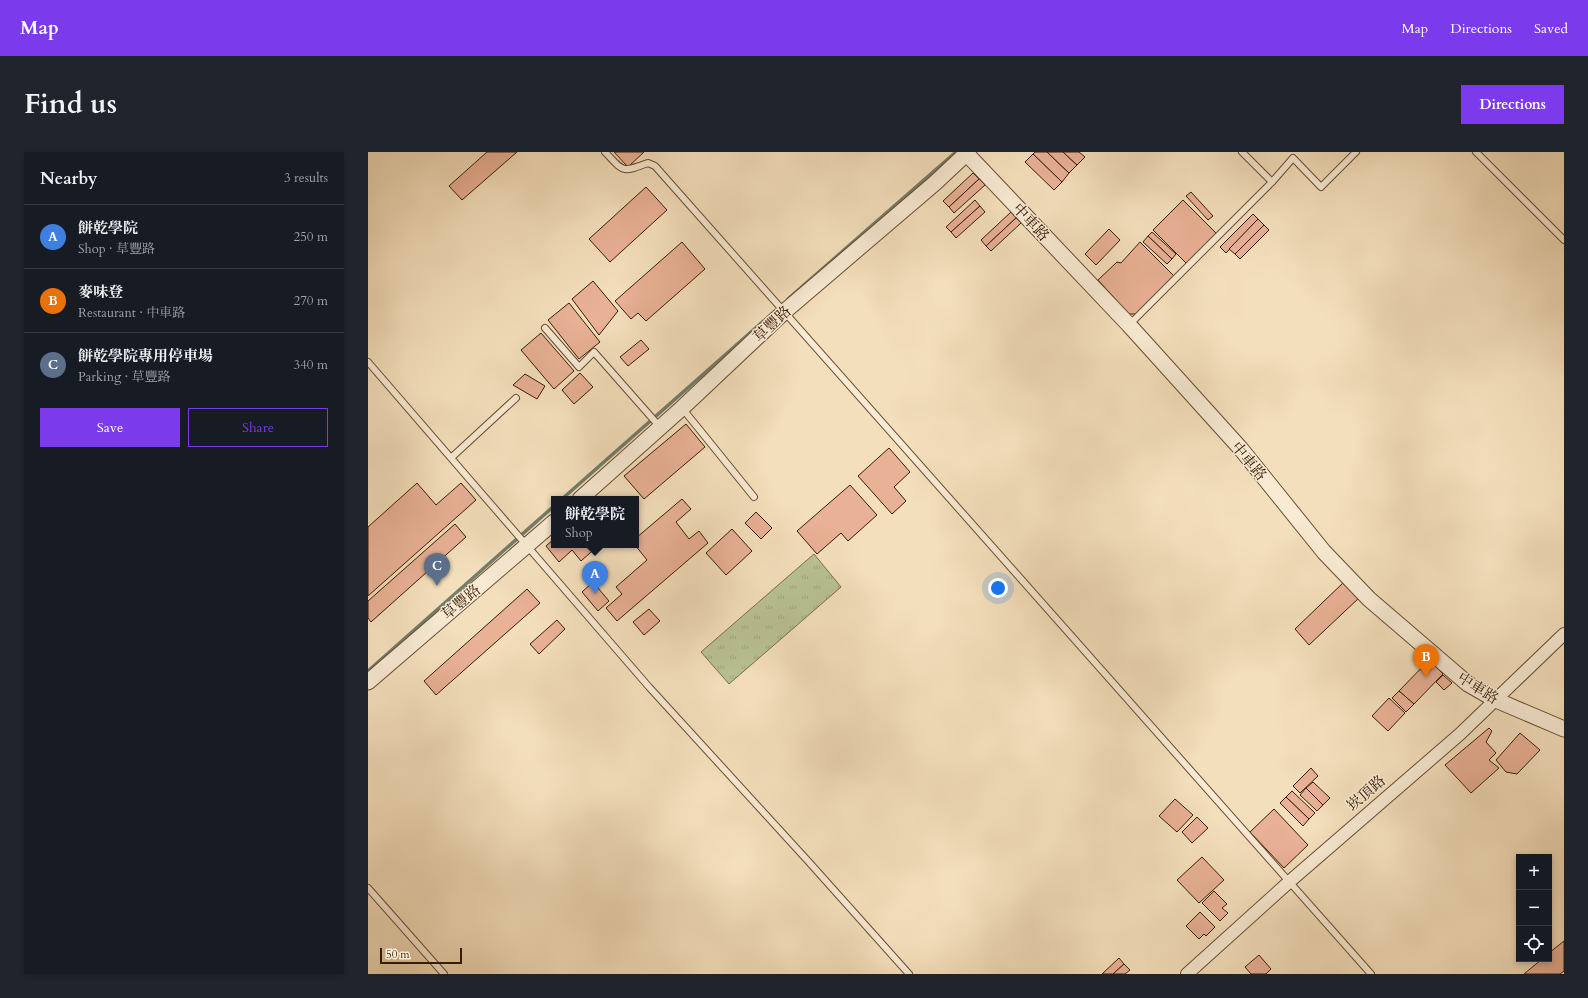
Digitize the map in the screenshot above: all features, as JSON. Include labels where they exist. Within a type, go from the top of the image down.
[{"type":"street","name":"草豐路","points":[[583,496],[682,408],[784,312],[935,183],[966,152]]},
{"type":"street","name":"中車路","points":[[966,152],[1129,326],[1241,449],[1324,552],[1364,594],[1468,684],[1496,700],[1564,729]]},
{"type":"street","name":"草豐路","points":[[368,682],[551,525]]},
{"type":"street","name":"崁頂路","points":[[1187,974],[1289,882],[1460,734],[1564,634]]},
{"type":"lane","points":[[605,152],[620,169],[628,170],[648,163],[655,166],[1371,974]]},
{"type":"lane","points":[[1242,152],[1272,182]]},
{"type":"lane","points":[[1129,326],[1272,182],[1298,152]]},
{"type":"lane","points":[[1293,158],[1321,187],[1356,152]]},
{"type":"lane","points":[[1476,152],[1564,240]]},
{"type":"lane","points":[[545,328],[579,367],[594,352],[660,427]]},
{"type":"lane","points":[[368,362],[452,457],[649,687],[909,974]]},
{"type":"lane","points":[[452,457],[516,398]]},
{"type":"lane","points":[[682,408],[754,497]]},
{"type":"lane","points":[[368,888],[444,974]]},
{"type":"green space","points":[[814,554],[841,587],[729,684],[701,652]]},
{"type":"building","points":[[487,152],[517,152],[462,200],[449,186]]},
{"type":"building","points":[[614,152],[644,152],[628,167]]},
{"type":"building","points":[[1035,152],[1047,152],[1069,173],[1062,182],[1033,154]]},
{"type":"building","points":[[1047,152],[1063,152],[1077,165],[1069,173]]},
{"type":"building","points":[[1063,152],[1079,152],[1085,157],[1077,165]]},
{"type":"building","points":[[1033,154],[1062,182],[1054,190],[1025,162]]},
{"type":"building","points":[[973,173],[979,179],[949,207],[943,201]]},
{"type":"building","points":[[979,179],[985,185],[954,213],[949,207]]},
{"type":"building","points":[[646,187],[667,210],[610,262],[589,239]]},
{"type":"building","points":[[1191,192],[1213,216],[1208,220],[1186,196]]},
{"type":"building","points":[[975,200],[980,206],[951,232],[946,227]]},
{"type":"building","points":[[1183,200],[1217,234],[1187,264],[1153,230]]},
{"type":"building","points":[[980,206],[985,212],[956,238],[951,232]]},
{"type":"building","points":[[1011,212],[1016,218],[986,246],[981,240]]},
{"type":"building","points":[[1253,214],[1258,219],[1226,253],[1220,247]]},
{"type":"building","points":[[1016,218],[1021,223],[991,251],[986,246]]},
{"type":"building","points":[[1258,219],[1264,225],[1235,254],[1229,249]]},
{"type":"building","points":[[1264,225],[1269,230],[1240,259],[1235,254]]},
{"type":"building","points":[[1109,229],[1120,240],[1096,265],[1085,254]]},
{"type":"building","points":[[1152,232],[1176,254],[1172,259],[1148,236]]},
{"type":"building","points":[[1148,236],[1172,259],[1167,264],[1143,242]]},
{"type":"building","points":[[682,242],[705,269],[646,321],[638,313],[631,319],[615,301]]},
{"type":"building","points":[[1140,242],[1175,277],[1136,314],[1129,314],[1098,280],[1117,262],[1121,263]]},
{"type":"building","points":[[593,281],[618,311],[599,335],[572,299]]},
{"type":"building","points":[[569,303],[600,342],[579,359],[548,320]]},
{"type":"building","points":[[541,333],[574,371],[554,389],[521,350]]},
{"type":"building","points":[[641,340],[649,349],[628,366],[620,357]]},
{"type":"building","points":[[580,373],[593,387],[574,404],[562,390]]},
{"type":"building","points":[[525,374],[545,386],[537,399],[513,385]]},
{"type":"building","points":[[686,424],[705,447],[644,499],[624,476]]},
{"type":"building","points":[[889,448],[910,472],[894,487],[906,501],[892,514],[858,476]]},
{"type":"building","points":[[417,483],[436,505],[461,483],[476,500],[368,596],[368,527]]},
{"type":"building","points":[[850,485],[877,515],[848,541],[841,533],[817,554],[797,531]]},
{"type":"building","points":[[682,499],[691,509],[676,522],[689,539],[699,531],[708,543],[617,621],[606,608],[622,594],[616,587],[647,560],[637,548],[639,548],[639,535]]},
{"type":"building","points":[[756,512],[772,528],[761,539],[745,523]]},
{"type":"building","points":[[455,524],[466,537],[371,622],[368,618],[368,601]]},
{"type":"building","points":[[732,529],[752,551],[726,575],[706,553]]},
{"type":"building","points":[[551,542],[551,548],[596,548],[581,561],[572,550],[559,562],[546,546]]},
{"type":"building","points":[[1345,581],[1360,597],[1309,645],[1295,629]]},
{"type":"building","points":[[593,582],[609,601],[598,611],[582,592]]},
{"type":"building","points":[[527,589],[540,603],[436,695],[424,681]]},
{"type":"building","points":[[649,609],[660,621],[644,635],[633,622]]},
{"type":"building","points":[[557,620],[565,629],[539,654],[530,644]]},
{"type":"building","points":[[1429,660],[1443,674],[1414,704],[1399,691]]},
{"type":"building","points":[[1443,675],[1452,683],[1444,690],[1436,682]]},
{"type":"building","points":[[1399,691],[1414,704],[1406,712],[1392,698]]},
{"type":"building","points":[[1389,698],[1405,713],[1388,731],[1372,716]]},
{"type":"building","points":[[1489,728],[1492,731],[1486,742],[1496,753],[1489,760],[1499,768],[1471,793],[1445,765]]},
{"type":"building","points":[[1520,733],[1540,750],[1517,774],[1506,772],[1496,760]]},
{"type":"building","points":[[1311,768],[1318,776],[1300,793],[1293,786]]},
{"type":"building","points":[[1313,782],[1330,798],[1323,805],[1306,788]]},
{"type":"building","points":[[1306,788],[1323,805],[1317,811],[1300,795]]},
{"type":"building","points":[[1292,791],[1315,813],[1309,819],[1286,797]]},
{"type":"building","points":[[1286,797],[1309,819],[1303,826],[1280,803]]},
{"type":"building","points":[[1175,799],[1193,815],[1177,832],[1159,816]]},
{"type":"building","points":[[1274,809],[1308,845],[1284,868],[1250,832]]},
{"type":"building","points":[[1197,817],[1208,828],[1192,843],[1182,832]]},
{"type":"building","points":[[1202,857],[1224,880],[1199,903],[1177,880]]},
{"type":"building","points":[[1214,891],[1227,904],[1222,908],[1228,913],[1220,921],[1202,903]]},
{"type":"building","points":[[1200,912],[1215,927],[1206,936],[1204,934],[1199,939],[1186,926]]},
{"type":"building","points":[[1564,941],[1564,971],[1560,974],[1524,974],[1538,962],[1552,962],[1552,951]]},
{"type":"building","points":[[1259,955],[1271,969],[1266,974],[1251,974],[1245,967]]},
{"type":"building","points":[[1119,958],[1124,964],[1113,974],[1102,974]]},
{"type":"building","points":[[1124,964],[1130,970],[1125,974],[1113,974]]},
{"type":"waterway","points":[[788,299],[956,152]]},
{"type":"waterway","points":[[565,496],[775,311]]},
{"type":"waterway","points":[[368,671],[551,509]]},
{"type":"place","name":"餅乾學院專用停車場","points":[[437,586]]},
{"type":"place","name":"餅乾學院","points":[[595,594]]},
{"type":"place","name":"麥味登","points":[[1426,677]]}]
